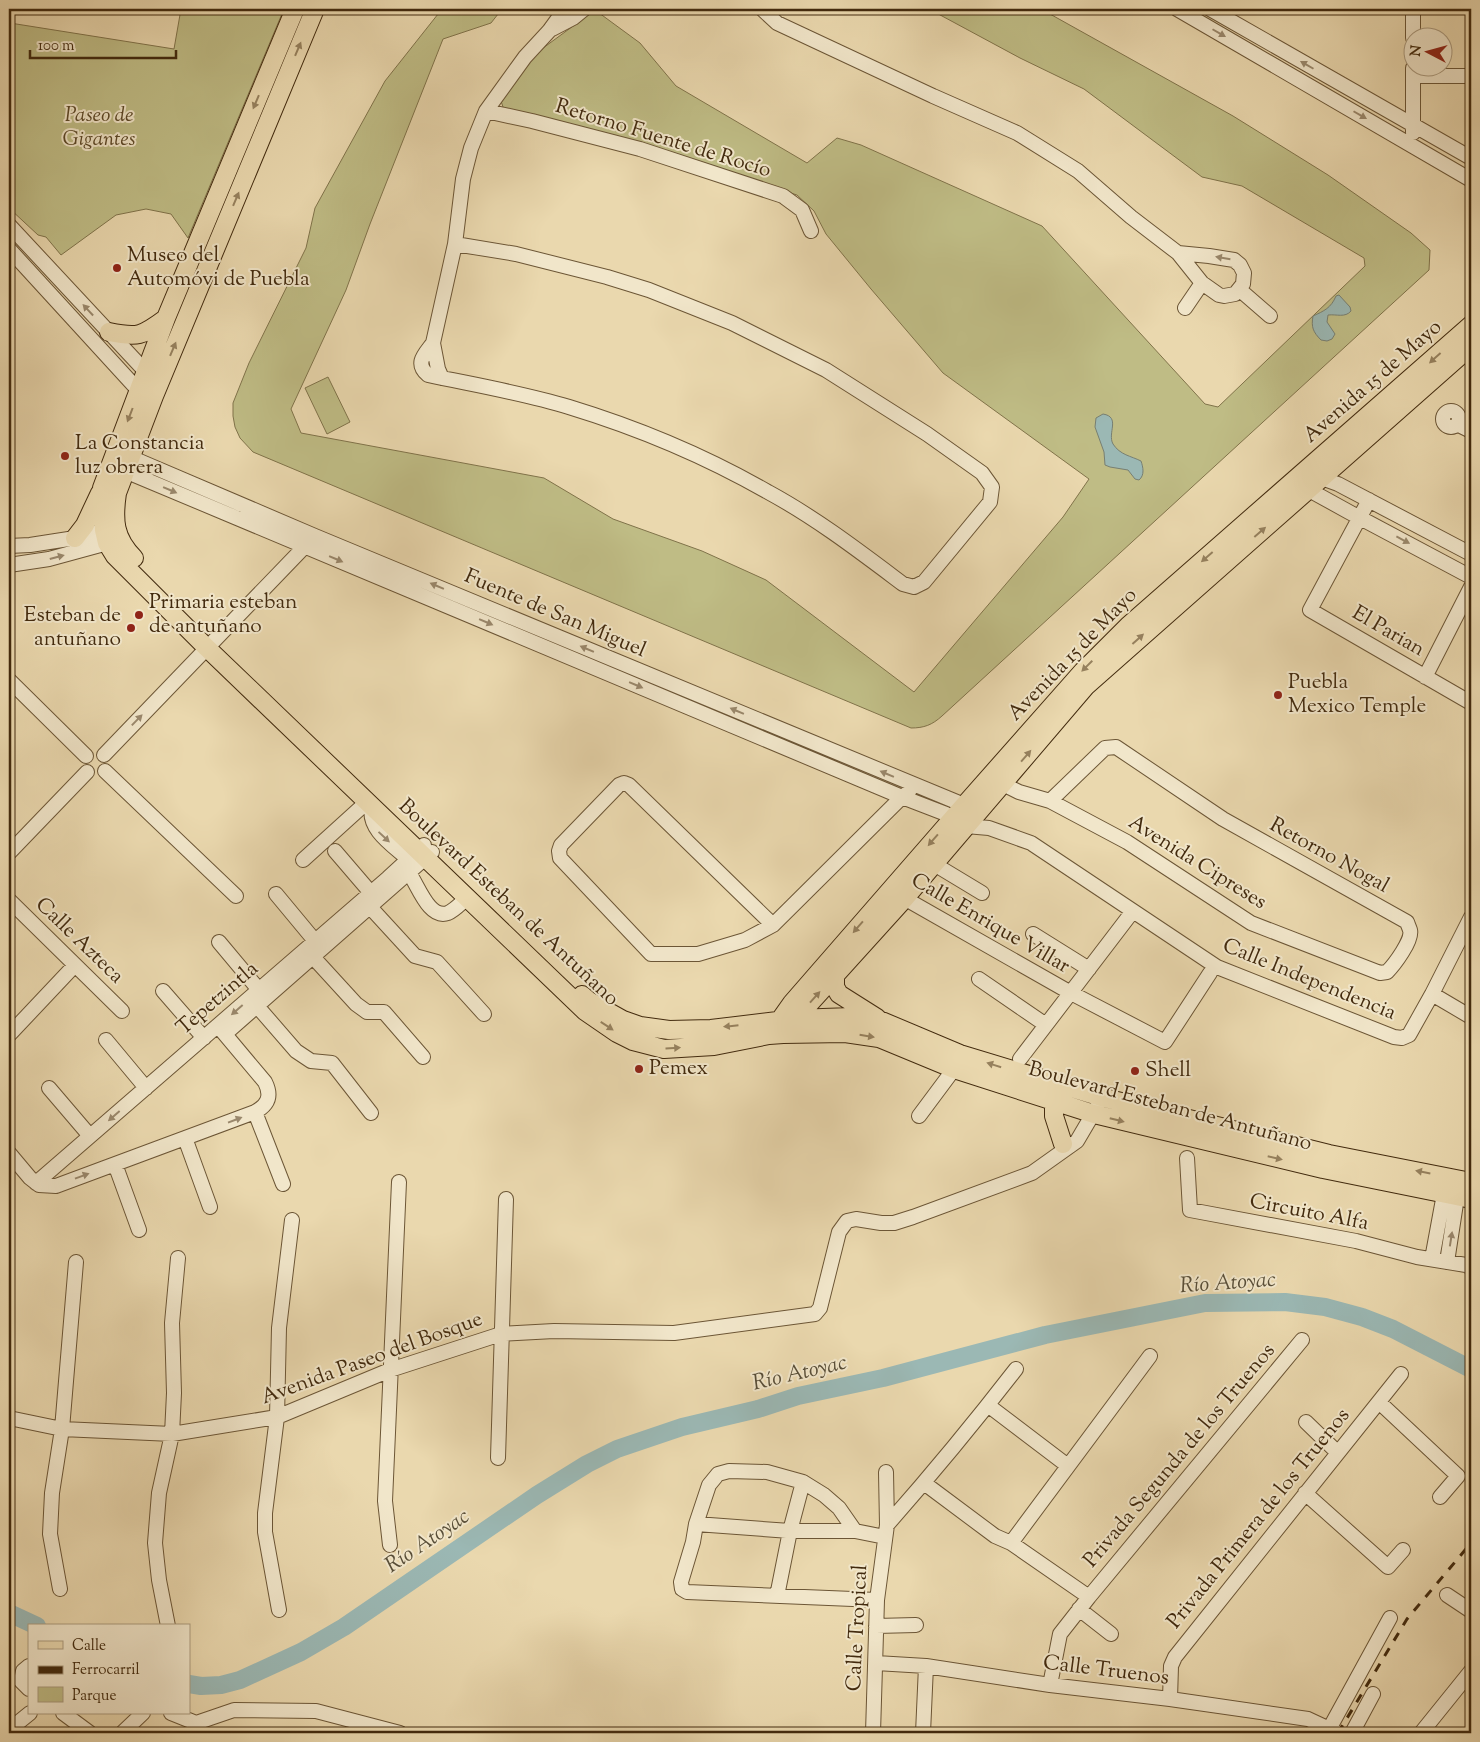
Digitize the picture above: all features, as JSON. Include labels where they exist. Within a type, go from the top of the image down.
[{"type":"main road","points":[[154,374],[166,318],[295,9]]},
{"type":"main road","points":[[75,538],[85,525],[146,393],[315,9]]},
{"type":"main road","points":[[109,332],[129,336],[147,332],[166,318]]},
{"type":"main road","name":"Avenida 15 de Mayo","points":[[1302,481],[1322,477],[1359,435],[1471,325]]},
{"type":"main road","name":"Avenida 15 de Mayo","points":[[782,1028],[792,1003],[897,894],[996,780],[1086,686],[1302,481],[1471,346]]},
{"type":"main road","points":[[112,535],[117,493],[128,464],[146,393]]},
{"type":"main road","points":[[102,488],[112,535]]},
{"type":"main road","name":"Boulevard Esteban de Antuñano","points":[[112,535],[115,556],[209,644],[420,856],[589,1001],[623,1020],[640,1026],[669,1030],[782,1028],[845,1032],[879,1038],[954,1069],[1089,1113],[1323,1169],[1457,1197]]},
{"type":"main road","name":"Boulevard Esteban de Antuñano","points":[[209,644],[420,856],[467,898],[585,1012],[633,1041],[664,1049],[714,1046],[782,1028],[852,1018],[884,1022],[960,1054],[1097,1096],[1329,1154],[1471,1182]]},
{"type":"main road","name":"Avenida 15 de Mayo","points":[[782,1028],[835,975],[897,894],[934,864],[965,815]]},
{"type":"main road","points":[[835,975],[835,987],[839,994],[884,1022]]},
{"type":"main road","points":[[1054,1102],[1054,1116],[1060,1149]]},
{"type":"street","points":[[455,244],[516,254],[607,277],[649,290],[732,323],[826,370],[927,434],[982,473],[992,487],[990,502],[924,582],[914,587],[903,584],[839,536],[769,492],[699,456],[625,426],[568,407],[428,375],[422,370],[423,356],[434,343],[455,244],[463,179],[471,148],[486,112],[525,57],[549,31],[565,9]]},
{"type":"street","points":[[549,31],[573,18],[584,9]]},
{"type":"street","points":[[762,9],[777,23],[1016,133],[1078,171],[1131,217],[1178,253],[1202,283],[1219,295],[1235,294],[1240,290],[1243,284],[1244,273],[1240,265],[1234,260],[1178,253]]},
{"type":"street","points":[[1180,9],[1471,180]]},
{"type":"street","points":[[1210,9],[1471,158]]},
{"type":"street","points":[[1413,9],[1413,28]]},
{"type":"street","points":[[1452,75],[1471,76]]},
{"type":"street","points":[[1413,78],[1413,146]]},
{"type":"street","name":"Retorno Fuente de Rocío","points":[[486,112],[532,121],[640,149],[783,196],[802,210],[811,231]]},
{"type":"street","points":[[9,225],[109,332],[154,374]]},
{"type":"street","points":[[9,249],[146,393]]},
{"type":"street","points":[[1186,308],[1202,283]]},
{"type":"street","points":[[1240,290],[1270,316]]},
{"type":"street","points":[[1457,424],[1471,431]]},
{"type":"street","name":"Fuente de San Miguel","points":[[128,464],[902,797],[965,815]]},
{"type":"street","points":[[1322,477],[1471,554]]},
{"type":"street","points":[[1302,481],[1328,500],[1359,518],[1471,576]]},
{"type":"street","points":[[1328,500],[1330,488],[1338,484]]},
{"type":"street","points":[[1359,518],[1369,500]]},
{"type":"street","name":"El Parian","points":[[1359,518],[1323,574],[1310,610],[1471,703]]},
{"type":"street","points":[[9,546],[112,535]]},
{"type":"street","points":[[9,565],[49,559],[112,535]]},
{"type":"street","points":[[104,755],[310,541]]},
{"type":"street","name":"Fuente de San Miguel","points":[[310,541],[917,786],[965,815]]},
{"type":"street","points":[[1426,677],[1471,587]]},
{"type":"street","points":[[9,680],[86,756]]},
{"type":"street","name":"Retorno Nogal","points":[[1050,801],[1105,748],[1116,747],[1223,819],[1406,922],[1411,931]]},
{"type":"street","points":[[98,752],[104,755],[108,763],[105,771],[100,775],[93,776],[87,772],[84,767],[86,756],[98,752]]},
{"type":"street","points":[[105,771],[236,896]]},
{"type":"street","points":[[9,853],[87,772]]},
{"type":"street","name":"Avenida Cipreses","points":[[996,780],[1018,792],[1050,801],[1127,842],[1251,923],[1380,972],[1387,972],[1392,966],[1409,939],[1411,931]]},
{"type":"street","points":[[773,925],[629,785],[624,783],[619,784],[561,845],[559,851],[560,858],[651,954],[698,954],[746,940],[773,925],[902,797],[917,786]]},
{"type":"street","points":[[304,860],[370,805]]},
{"type":"street","name":"Calle Independencia","points":[[965,815],[989,828],[1030,843],[1217,967],[1394,1037],[1402,1038],[1409,1035],[1432,994]]},
{"type":"street","points":[[336,851],[415,956],[437,962],[484,1014]]},
{"type":"street","points":[[420,856],[416,882],[428,906],[438,913],[445,914],[467,898]]},
{"type":"street","name":"Tepetzintla","points":[[36,1183],[204,1038],[221,1030],[261,998],[373,900],[420,856]]},
{"type":"street","points":[[934,864],[982,893]]},
{"type":"street","points":[[276,894],[356,1004],[367,1012],[384,1012],[422,1057]]},
{"type":"street","name":"Calle Enrique Villar","points":[[897,894],[1071,993],[1165,1042],[1210,974]]},
{"type":"street","name":"Calle Azteca","points":[[9,900],[122,1011]]},
{"type":"street","points":[[1020,1060],[1133,911]]},
{"type":"street","points":[[1471,917],[1432,994],[1471,1017]]},
{"type":"street","points":[[1033,934],[1089,969]]},
{"type":"street","points":[[219,942],[261,998],[296,1051],[311,1061],[332,1063],[371,1113]]},
{"type":"street","points":[[9,1035],[75,965]]},
{"type":"street","points":[[979,979],[1046,1025]]},
{"type":"street","points":[[163,991],[204,1038]]},
{"type":"street","points":[[9,1153],[36,1183],[56,1186],[264,1107],[269,1098],[269,1089],[266,1082],[221,1030]]},
{"type":"street","points":[[106,1040],[146,1088]]},
{"type":"street","points":[[919,1116],[954,1069]]},
{"type":"street","points":[[49,1088],[90,1136]]},
{"type":"street","name":"Avenida Paseo del Bosque","points":[[9,1418],[62,1429],[172,1434],[277,1417],[390,1370],[501,1334],[554,1331],[674,1333],[815,1314],[820,1308],[839,1232],[847,1221],[856,1219],[894,1222],[913,1217],[1032,1173],[1060,1149],[1089,1113],[1097,1096]]},
{"type":"street","points":[[255,1112],[283,1184]]},
{"type":"street","points":[[185,1138],[210,1207]]},
{"type":"street","name":"Circuito Alfa","points":[[1187,1158],[1190,1210],[1356,1241],[1470,1266]]},
{"type":"street","points":[[115,1164],[139,1230]]},
{"type":"street","points":[[390,1545],[385,1501],[399,1182]]},
{"type":"street","points":[[1432,1259],[1457,1197]]},
{"type":"street","points":[[1447,1262],[1457,1197]]},
{"type":"street","points":[[498,1458],[506,1199]]},
{"type":"street","points":[[279,1610],[265,1532],[265,1513],[277,1417],[278,1328],[292,1220]]},
{"type":"street","points":[[168,1624],[159,1580],[155,1543],[159,1493],[172,1434],[174,1393],[172,1323],[178,1258]]},
{"type":"street","points":[[60,1589],[50,1534],[52,1493],[62,1429],[76,1262]]},
{"type":"street","name":"Privada Segunda de los Truenos","points":[[1050,1685],[1060,1634],[1302,1340]]},
{"type":"street","points":[[1011,1543],[1150,1356]]},
{"type":"street","points":[[696,1524],[790,1530],[886,1531],[989,1406],[1016,1369]]},
{"type":"street","name":"Privada Primera de los Truenos","points":[[1170,1698],[1171,1666],[1175,1657],[1401,1374]]},
{"type":"street","points":[[1379,1402],[1458,1476],[1440,1497]]},
{"type":"street","points":[[989,1406],[1068,1466]]},
{"type":"street","points":[[1306,1422],[1338,1453]]},
{"type":"street","points":[[855,1531],[839,1508],[824,1495],[803,1482],[766,1472],[729,1471],[718,1474],[709,1485],[696,1524],[693,1542],[681,1582],[682,1589],[686,1592],[877,1600]]},
{"type":"street","name":"Calle Tropical","points":[[873,1733],[877,1600],[886,1531],[886,1472]]},
{"type":"street","points":[[777,1596],[790,1530],[803,1482]]},
{"type":"street","name":"Privada Segunda de los Truenos","points":[[924,1483],[995,1536],[1011,1543],[1089,1597]]},
{"type":"street","points":[[1306,1493],[1388,1567],[1404,1550]]},
{"type":"street","points":[[1447,1595],[1471,1611]]},
{"type":"street","points":[[1079,1609],[1110,1634]]},
{"type":"street","points":[[1331,1731],[1390,1618]]},
{"type":"street","points":[[876,1626],[916,1626]]},
{"type":"street","name":"Calle Truenos","points":[[876,1663],[926,1666],[1050,1685],[1170,1698],[1308,1718],[1331,1731]]},
{"type":"street","points":[[923,1733],[926,1666]]},
{"type":"street","points":[[28,1667],[23,1671],[21,1681],[28,1688]]},
{"type":"street","points":[[1421,1733],[1471,1671]]},
{"type":"street","points":[[1352,1733],[1373,1694]]},
{"type":"street","points":[[173,1714],[195,1728],[234,1710],[316,1710],[400,1733]]},
{"type":"street","points":[[9,1730],[29,1714]]},
{"type":"street","points":[[64,1714],[90,1733]]},
{"type":"street","points":[[122,1733],[142,1714]]},
{"type":"green space","name":"Paseo de Gigantes","points":[[181,9],[284,9],[188,238],[171,214],[146,209],[116,215],[61,255],[46,237],[38,235],[9,208],[10,23],[174,49]]},
{"type":"green space","points":[[442,9],[502,9],[491,23],[443,39],[346,290],[291,409],[301,433],[544,478],[613,519],[702,551],[766,580],[914,692],[1063,517],[1089,479],[943,373],[826,234],[814,211],[797,195],[634,143],[504,110],[501,101],[503,94],[539,51],[595,10],[640,43],[676,86],[807,163],[837,138],[861,145],[1042,226],[1205,404],[1218,407],[1365,266],[1364,258],[1242,186],[1202,177],[1084,89],[1020,58],[929,9],[1041,9],[1233,116],[1328,175],[1411,233],[1430,250],[1429,270],[942,716],[928,725],[911,728],[253,452],[240,438],[235,427],[233,403],[249,363],[306,248],[315,208],[385,81]]},
{"type":"green space","points":[[328,377],[350,422],[327,434],[305,388]]},
{"type":"water","points":[[1339,295],[1350,307],[1351,311],[1343,315],[1328,315],[1327,322],[1335,334],[1332,339],[1327,341],[1321,340],[1313,329],[1313,316],[1327,309],[1336,296]]},
{"type":"water","points":[[1103,414],[1111,418],[1111,435],[1116,448],[1122,453],[1141,461],[1143,473],[1139,480],[1135,479],[1128,470],[1105,465],[1104,452],[1095,427],[1096,418]]},
{"type":"waterway","name":"Río Atoyac","points":[[190,1684],[201,1686],[221,1685],[240,1680],[301,1652],[344,1627],[537,1495],[587,1464],[617,1449],[682,1427],[758,1409],[798,1396],[883,1378],[1045,1335],[1205,1303],[1285,1302],[1325,1307],[1362,1317],[1393,1329],[1471,1369]]},
{"type":"waterway","name":"Río Atoyac","points":[[9,1613],[33,1624]]},
{"type":"railway","points":[[1338,1733],[1407,1619],[1471,1543]]},
{"type":"place","name":"Museo del Automóvi de Puebla","points":[[117,268]]},
{"type":"place","name":"La Constancia luz obrera","points":[[65,456]]},
{"type":"place","name":"Primaria esteban de antuñano","points":[[139,615]]},
{"type":"place","name":"Esteban de antuñano","points":[[131,628]]},
{"type":"place","name":"Puebla Mexico Temple","points":[[1278,695]]},
{"type":"place","name":"Pemex","points":[[639,1069]]},
{"type":"place","name":"Shell","points":[[1135,1071]]}]
